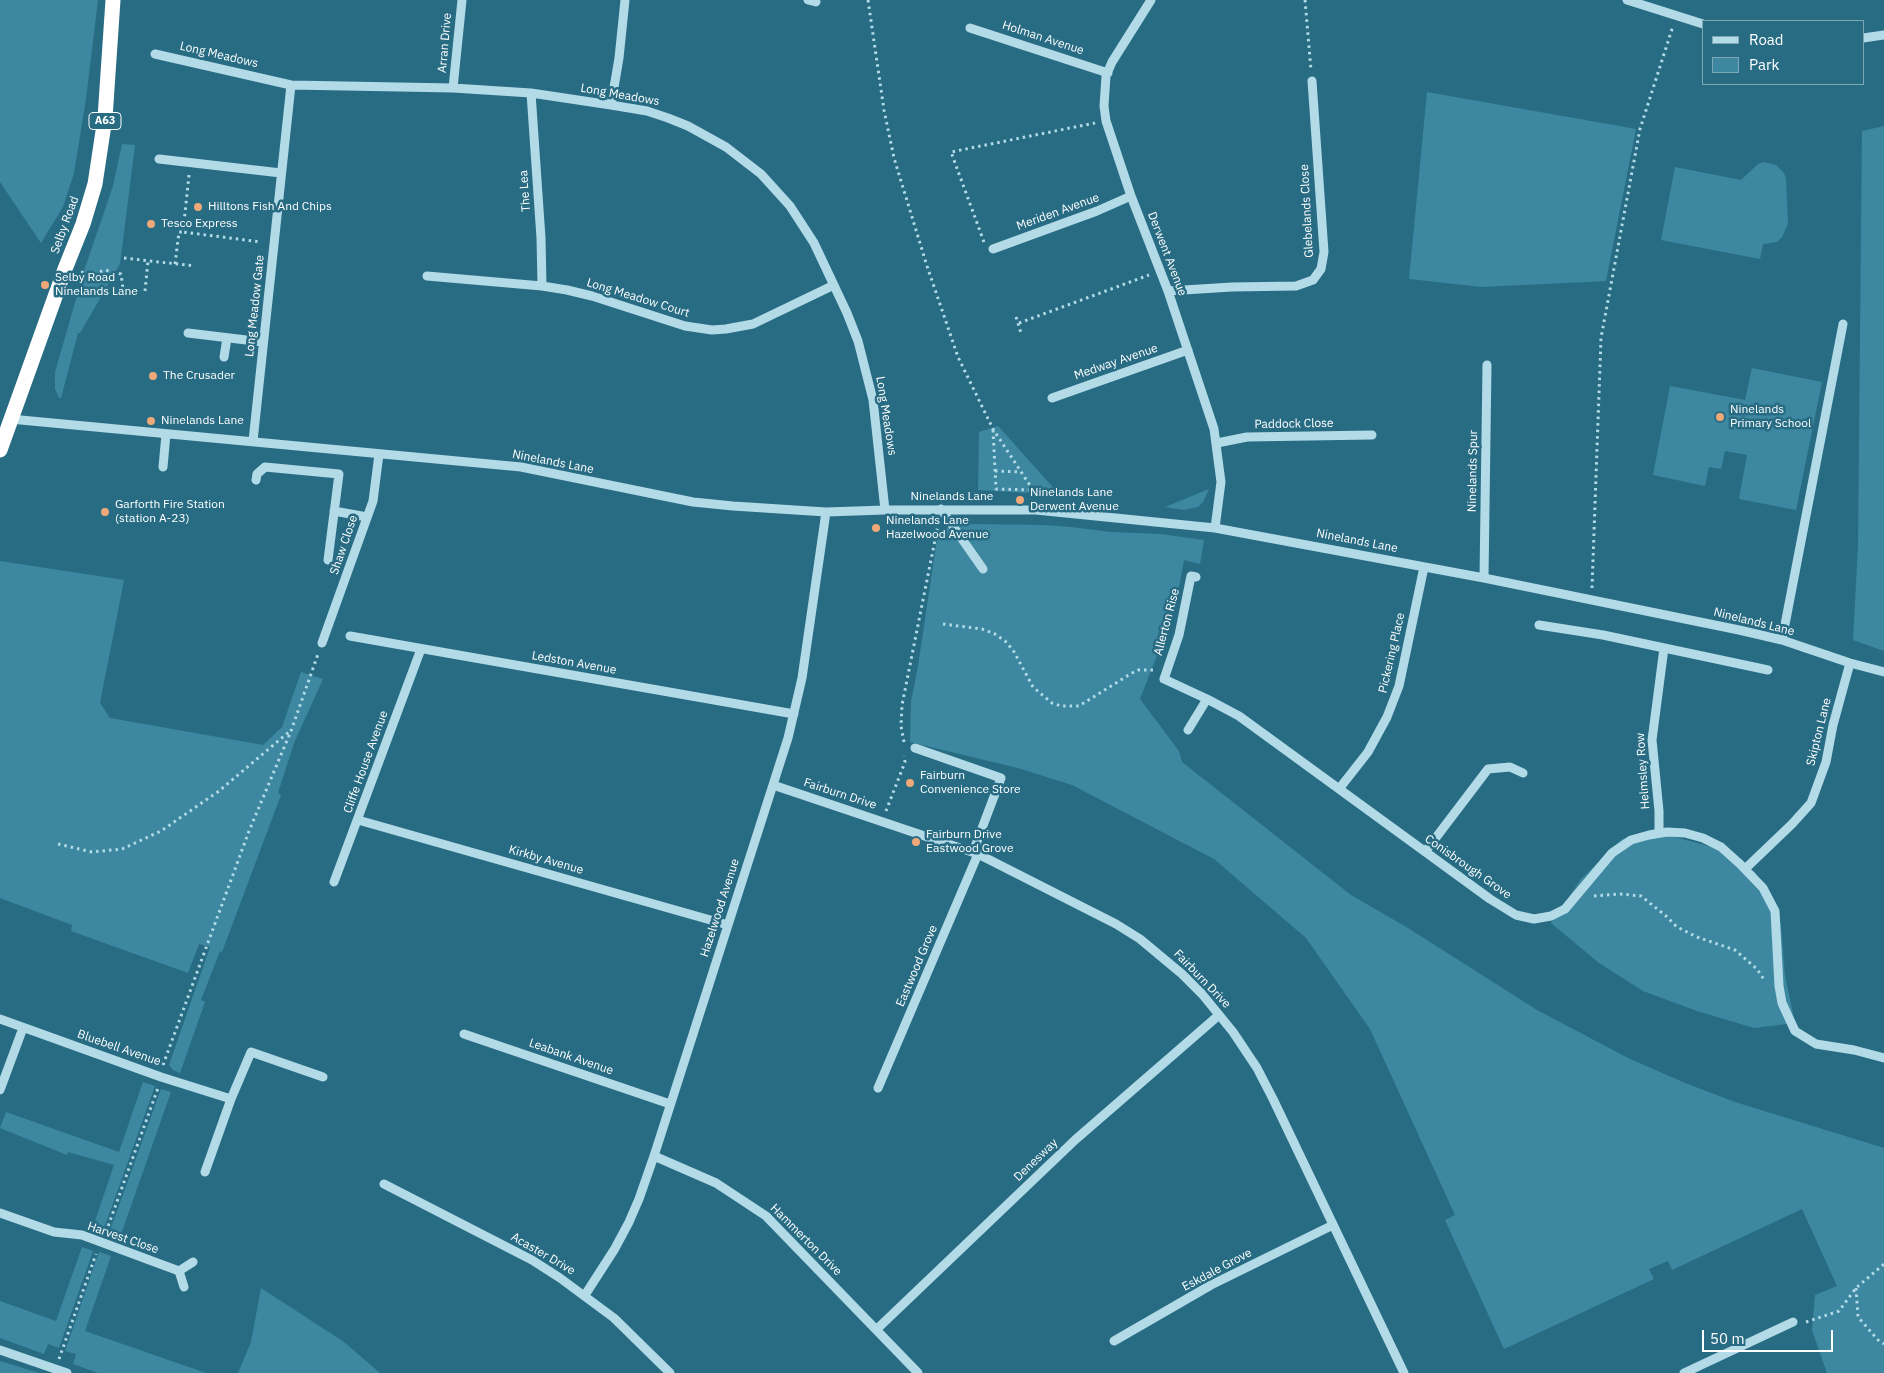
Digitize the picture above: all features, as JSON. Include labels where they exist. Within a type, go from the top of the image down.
[{"type":"highway","name":"Selby Road","points":[[0,450],[83,224],[95,184],[105,118],[112,0]]},
{"type":"street","name":"Arran Drive","points":[[453,88],[462,0]]},
{"type":"street","points":[[611,105],[619,58],[625,0]]},
{"type":"street","name":"Derwent Avenue","points":[[1151,0],[1120,49],[1108,73],[1104,91],[1106,120],[1131,196],[1168,291],[1210,418],[1216,443],[1221,482],[1215,528]]},
{"type":"street","points":[[1627,0],[1702,24]]},
{"type":"street","name":"Holman Avenue","points":[[970,28],[1108,73]]},
{"type":"street","points":[[1864,38],[1884,35]]},
{"type":"street","name":"Long Meadows","points":[[155,54],[291,85],[453,88],[530,93],[611,105],[647,111],[688,126],[726,147],[766,179],[790,206],[814,243],[847,313],[866,371],[878,431],[886,510]]},
{"type":"street","name":"Glebelands Close","points":[[1168,291],[1296,286],[1314,280],[1322,269],[1324,252],[1312,81]]},
{"type":"street","name":"Long Meadow Gate","points":[[253,441],[291,85]]},
{"type":"street","name":"The Lea","points":[[530,93],[541,238],[542,286]]},
{"type":"street","points":[[159,159],[281,173]]},
{"type":"street","name":"Meriden Avenue","points":[[993,249],[1097,211],[1131,196]]},
{"type":"street","name":"Long Meadow Court","points":[[427,276],[542,286],[592,296],[685,326],[712,330],[753,324],[834,285]]},
{"type":"street","points":[[1782,640],[1843,324]]},
{"type":"street","points":[[188,333],[263,342]]},
{"type":"street","points":[[224,356],[227,338]]},
{"type":"street","name":"Medway Avenue","points":[[1052,398],[1188,350]]},
{"type":"street","name":"Ninelands Spur","points":[[1484,578],[1487,365]]},
{"type":"street","name":"Ninelands Lane","points":[[10,419],[521,467],[693,502],[826,512],[941,509],[1036,510],[1215,528],[1484,578],[1739,630],[1782,640],[1850,663],[1884,672]]},
{"type":"street","points":[[163,468],[166,434]]},
{"type":"street","name":"Paddock Close","points":[[1216,443],[1246,437],[1372,435]]},
{"type":"street","name":"Shaw Close","points":[[322,643],[373,501],[379,454]]},
{"type":"street","points":[[256,480],[257,474],[265,467],[339,474],[328,560]]},
{"type":"street","points":[[941,509],[982,570]]},
{"type":"street","points":[[334,511],[367,517]]},
{"type":"street","name":"Hazelwood Avenue","points":[[585,1295],[614,1250],[629,1222],[654,1156],[773,786],[794,714],[802,678],[826,512]]},
{"type":"street","name":"Pickering Place","points":[[1339,789],[1368,752],[1387,717],[1399,686],[1424,567]]},
{"type":"street","name":"Allerton Rise","points":[[1166,676],[1179,635],[1191,576],[1196,577]]},
{"type":"street","points":[[1539,625],[1596,634],[1768,670]]},
{"type":"street","name":"Ledston Avenue","points":[[350,636],[794,714]]},
{"type":"street","name":"Helmsley Row","points":[[1659,833],[1659,811],[1652,740],[1664,648]]},
{"type":"street","name":"Cliffe House Avenue","points":[[334,882],[420,649]]},
{"type":"street","name":"Skipton Lane","points":[[1745,869],[1811,803],[1826,762],[1833,725],[1850,663]]},
{"type":"street","name":"Conisbrough Grove","points":[[1166,676],[1239,716],[1490,899],[1516,915],[1534,920],[1551,916],[1565,909],[1612,853],[1631,840],[1659,833],[1685,833],[1703,838],[1721,847],[1763,888],[1775,911],[1779,986],[1782,1003],[1795,1030],[1816,1044],[1854,1050],[1884,1058]]},
{"type":"street","points":[[1188,730],[1207,698]]},
{"type":"street","name":"Eastwood Grove","points":[[878,1088],[975,853],[1001,778],[915,748]]},
{"type":"street","points":[[1425,852],[1488,769],[1510,767],[1523,773]]},
{"type":"street","name":"Fairburn Drive","points":[[773,786],[975,853],[1116,924],[1140,939],[1182,974],[1220,1015],[1246,1050],[1261,1076],[1404,1373]]},
{"type":"street","name":"Kirkby Avenue","points":[[358,820],[728,925]]},
{"type":"street","name":"Denesway","points":[[877,1329],[1075,1140],[1220,1015]]},
{"type":"street","name":"Bluebell Avenue","points":[[0,1019],[161,1076],[230,1098]]},
{"type":"street","points":[[0,1090],[23,1028]]},
{"type":"street","name":"Leabank Avenue","points":[[464,1034],[670,1104]]},
{"type":"street","points":[[205,1172],[230,1098],[251,1052],[323,1076]]},
{"type":"street","name":"Hammerton Drive","points":[[654,1156],[716,1183],[766,1216],[918,1373]]},
{"type":"street","name":"Acaster Drive","points":[[384,1184],[532,1260],[585,1295],[632,1335],[670,1373]]},
{"type":"street","name":"Harvest Close","points":[[0,1213],[54,1232],[82,1236],[179,1271]]},
{"type":"street","name":"Eskdale Grove","points":[[1114,1340],[1211,1285],[1333,1224]]},
{"type":"street","points":[[184,1287],[179,1271],[193,1262]]},
{"type":"street","points":[[1684,1373],[1793,1322]]},
{"type":"street","points":[[0,1350],[68,1373]]},
{"type":"path","points":[[868,0],[884,110],[894,158],[927,266],[958,357],[993,429],[1033,490],[1036,510]]},
{"type":"path","points":[[1305,0],[1312,81]]},
{"type":"path","points":[[1591,600],[1601,338],[1640,129],[1676,16]]},
{"type":"path","points":[[993,249],[984,242],[951,152],[1106,120]]},
{"type":"path","points":[[183,232],[190,162]]},
{"type":"path","points":[[175,264],[178,232],[274,244]]},
{"type":"path","points":[[124,258],[195,266]]},
{"type":"path","points":[[145,291],[148,261]]},
{"type":"path","points":[[65,269],[93,274],[105,270],[121,274],[123,289]]},
{"type":"path","points":[[1019,324],[1160,271]]},
{"type":"path","points":[[1016,317],[1021,333]]},
{"type":"path","points":[[993,429],[996,489],[1033,490]]},
{"type":"path","points":[[996,471],[1021,472]]},
{"type":"path","points":[[882,821],[904,762],[904,740],[901,726],[902,705],[941,509]]},
{"type":"path","points":[[943,624],[982,629],[995,634],[1013,650],[1033,687],[1052,703],[1061,706],[1079,706],[1138,670],[1156,670],[1166,676]]},
{"type":"path","points":[[55,1368],[158,1088],[164,1063],[249,831],[291,731],[322,643]]},
{"type":"path","points":[[58,844],[92,852],[122,849],[161,831],[219,791],[291,731]]},
{"type":"path","points":[[1576,896],[1620,894],[1641,896],[1677,927],[1697,937],[1735,950],[1758,969],[1770,991],[1782,1003]]},
{"type":"path","points":[[1793,1322],[1806,1322],[1839,1311],[1856,1288],[1884,1264]]},
{"type":"path","points":[[1856,1288],[1858,1317],[1878,1340],[1884,1344]]},
{"type":"green space","points":[[0,0],[98,0],[86,99],[74,173],[63,207],[41,243],[0,182]]},
{"type":"green space","points":[[1427,92],[1636,129],[1606,281],[1482,287],[1409,279]]},
{"type":"green space","points":[[1884,126],[1884,651],[1853,640],[1858,546],[1862,131]]},
{"type":"green space","points":[[122,144],[135,145],[120,264],[80,333],[78,333],[61,398],[59,398],[55,389],[55,372],[85,268],[113,186]]},
{"type":"green space","points":[[1764,162],[1776,165],[1784,173],[1786,179],[1788,224],[1782,237],[1777,242],[1763,244],[1760,259],[1661,240],[1675,167],[1741,180],[1758,164]]},
{"type":"green space","points":[[1752,368],[1822,382],[1796,510],[1739,499],[1747,455],[1725,451],[1721,469],[1709,467],[1705,486],[1653,475],[1670,386],[1745,400]]},
{"type":"green space","points":[[998,426],[1060,495],[978,490],[979,432]]},
{"type":"green space","points":[[1209,489],[1203,502],[1198,507],[1184,510],[1165,507]]},
{"type":"green space","points":[[967,524],[1043,525],[1111,532],[1160,534],[1204,540],[1200,564],[1184,560],[1175,609],[1140,699],[1179,751],[1182,762],[1351,895],[1408,928],[1537,1010],[1628,1058],[1685,1083],[1735,1102],[1884,1148],[1884,1373],[1827,1373],[1812,1330],[1815,1295],[1837,1286],[1802,1209],[1672,1270],[1668,1261],[1649,1269],[1654,1279],[1504,1349],[1445,1220],[1455,1215],[1370,1029],[1306,938],[1214,859],[1072,785],[1018,768],[910,742],[911,702],[937,539],[940,532],[944,529]]},
{"type":"green space","points":[[0,561],[124,580],[100,703],[110,718],[263,745],[282,727],[301,672],[323,679],[294,743],[278,793],[281,795],[222,952],[220,951],[201,1000],[205,1002],[180,1073],[173,1070],[169,1065],[210,947],[199,944],[188,973],[71,931],[72,925],[0,898]]},
{"type":"green space","points":[[1667,835],[1712,847],[1755,872],[1781,923],[1785,976],[1795,1023],[1754,1028],[1697,1011],[1643,991],[1599,963],[1551,923],[1581,879],[1622,839]]},
{"type":"green space","points":[[143,1082],[155,1086],[102,1234],[92,1230],[114,1165],[68,1152],[67,1155],[0,1128],[6,1112],[119,1152]]},
{"type":"green space","points":[[161,1089],[171,1092],[119,1240],[108,1236]]},
{"type":"green space","points":[[82,1247],[93,1251],[59,1348],[48,1344],[44,1354],[0,1338],[0,1301],[56,1321]]},
{"type":"green space","points":[[99,1252],[111,1256],[85,1331],[206,1373],[98,1373],[73,1364],[76,1354],[65,1351]]},
{"type":"green space","points":[[261,1288],[344,1342],[380,1373],[238,1373],[251,1342]]},
{"type":"green space","points":[[0,1361],[39,1373],[0,1373]]},
{"type":"place","name":"Hilltons Fish And Chips","points":[[198,207]]},
{"type":"place","name":"Tesco Express","points":[[151,224]]},
{"type":"place","name":"Selby Road Ninelands Lane","points":[[45,285]]},
{"type":"place","name":"The Crusader","points":[[153,376]]},
{"type":"place","name":"Ninelands Primary School","points":[[1720,417]]},
{"type":"place","name":"Ninelands Lane","points":[[151,421]]},
{"type":"place","name":"Ninelands Lane Derwent Avenue","points":[[1020,500]]},
{"type":"place","name":"Garforth Fire Station (station A-23)","points":[[105,512]]},
{"type":"place","name":"Ninelands Lane Hazelwood Avenue","points":[[876,528]]},
{"type":"place","name":"Fairburn Convenience Store","points":[[910,783]]},
{"type":"place","name":"Fairburn Drive Eastwood Grove","points":[[916,842]]}]
